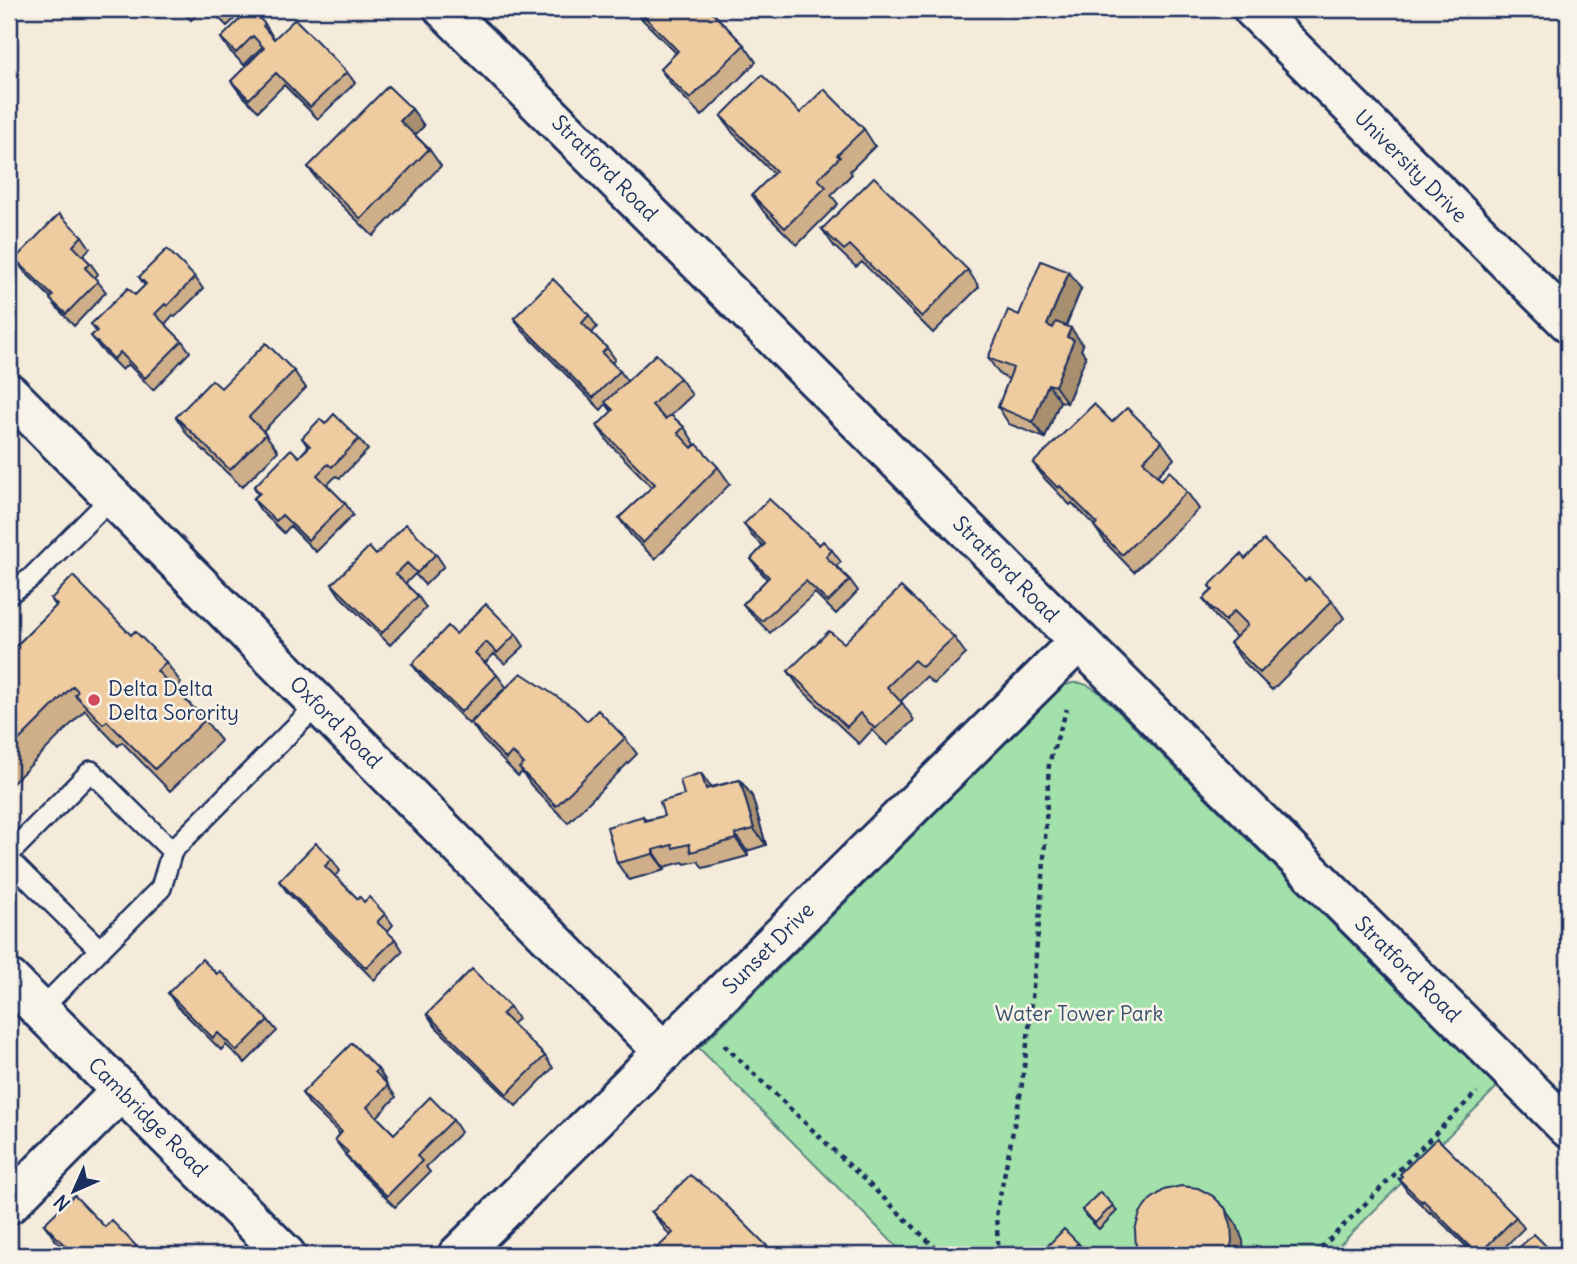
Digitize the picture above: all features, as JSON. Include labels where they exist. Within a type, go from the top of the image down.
[{"type":"street","name":"Stratford Road","points":[[444,9],[1568,1128]]},
{"type":"street","name":"University Drive","points":[[1254,9],[1568,322]]},
{"type":"street","name":"Oxford Road","points":[[9,393],[664,1052]]},
{"type":"street","name":"Sunset Drive","points":[[458,1255],[1079,641]]},
{"type":"street","name":"Cambridge Road","points":[[9,979],[286,1255]]},
{"type":"street","points":[[9,1203],[121,1091]]},
{"type":"lane","points":[[9,594],[31,578],[112,497]]},
{"type":"lane","points":[[40,1010],[161,888],[172,851],[318,704]]},
{"type":"lane","points":[[9,854],[91,771],[172,851]]},
{"type":"lane","points":[[9,860],[100,950]]},
{"type":"path","points":[[999,1255],[996,1216],[1021,1091],[1030,1021],[1043,877],[1049,763],[1071,698]]},
{"type":"path","points":[[716,1037],[943,1255]]},
{"type":"path","points":[[1314,1255],[1505,1065]]},
{"type":"green space","name":"Water Tower Park","points":[[1072,683],[1087,685],[1101,694],[1497,1087],[1330,1255],[905,1255],[699,1048],[1063,686]]},
{"type":"building","points":[[213,9],[225,9],[219,15]]},
{"type":"building","points":[[250,9],[265,24],[263,26],[274,39],[295,19],[347,72],[310,107],[276,73],[249,99],[231,81],[264,48],[253,36],[236,53],[221,38]]},
{"type":"building","points":[[637,9],[709,9],[744,45],[690,99],[660,69],[678,51]]},
{"type":"building","points":[[762,75],[800,113],[824,89],[864,129],[837,155],[840,157],[818,179],[826,187],[785,228],[752,195],[776,171],[721,116]]},
{"type":"building","points":[[388,86],[412,109],[400,121],[429,149],[361,219],[308,167]]},
{"type":"building","points":[[874,177],[968,270],[922,317],[850,245],[844,250],[822,229]]},
{"type":"building","points":[[59,214],[82,236],[73,246],[90,263],[85,268],[98,281],[66,314],[50,299],[53,296],[15,259]]},
{"type":"building","points":[[167,249],[195,277],[167,306],[165,304],[155,314],[182,341],[145,378],[120,352],[114,359],[91,336],[97,331],[91,324],[128,288],[135,295],[146,284],[139,277]]},
{"type":"building","points":[[1041,261],[1069,272],[1047,325],[1053,328],[1056,322],[1071,328],[1067,337],[1074,340],[1055,386],[1048,384],[1033,422],[998,407],[1013,368],[988,358],[1008,310],[1019,315]]},
{"type":"building","points":[[553,279],[589,315],[582,323],[607,348],[602,353],[620,371],[593,398],[514,318]]},
{"type":"building","points":[[266,343],[294,371],[249,417],[266,434],[230,470],[176,417],[212,380],[221,388]]},
{"type":"building","points":[[656,354],[680,378],[652,405],[665,419],[671,415],[684,427],[678,433],[692,448],[697,444],[718,467],[643,543],[619,518],[655,484],[597,426],[613,410],[605,402]]},
{"type":"building","points":[[1094,404],[1112,422],[1127,408],[1162,442],[1143,461],[1161,480],[1170,471],[1187,492],[1122,555],[1094,526],[1097,523],[1033,463]]},
{"type":"building","points":[[334,414],[359,439],[332,467],[328,464],[317,475],[345,503],[308,540],[282,515],[276,521],[253,499],[260,493],[254,487],[291,449],[299,457],[310,446],[302,438],[320,419],[325,424]]},
{"type":"building","points":[[769,499],[819,545],[823,541],[832,550],[826,557],[850,580],[828,602],[806,581],[762,621],[743,604],[769,577],[751,559],[765,544],[744,524]]},
{"type":"building","points":[[406,524],[436,554],[417,573],[407,563],[396,574],[418,596],[382,633],[332,584],[369,547],[376,555]]},
{"type":"building","points":[[1264,540],[1305,581],[1309,578],[1332,601],[1260,673],[1230,643],[1248,625],[1234,611],[1225,621],[1203,599],[1213,590],[1209,586],[1241,554],[1245,559]]},
{"type":"building","name":"Delta Delta Delta Sorority","points":[[73,576],[131,635],[135,631],[166,662],[157,671],[205,720],[155,769],[107,721],[103,724],[75,695],[78,691],[73,686],[9,750],[9,653],[57,605],[51,599]]},
{"type":"building","points":[[901,587],[954,637],[922,667],[914,660],[887,687],[902,703],[875,729],[860,713],[847,727],[788,671],[829,631],[844,643]]},
{"type":"building","points":[[486,604],[516,634],[497,653],[486,642],[475,653],[497,675],[461,712],[412,664],[448,626],[456,634]]},
{"type":"building","points":[[521,673],[574,708],[587,721],[598,710],[625,738],[556,806],[519,768],[524,764],[512,752],[506,759],[471,723]]},
{"type":"building","points":[[701,773],[706,789],[740,780],[754,829],[735,834],[736,839],[691,852],[689,844],[673,848],[672,845],[653,850],[653,854],[617,863],[607,827],[643,816],[644,821],[664,816],[660,802],[684,795],[680,780]]},
{"type":"building","points":[[316,843],[332,859],[325,866],[358,899],[360,897],[364,902],[369,897],[385,914],[377,922],[395,939],[366,968],[279,881]]},
{"type":"building","points":[[202,959],[217,974],[220,971],[268,1020],[237,1051],[218,1033],[213,1038],[168,993]]},
{"type":"building","points":[[472,969],[510,1007],[502,1014],[545,1056],[507,1094],[427,1014]]},
{"type":"building","points":[[352,1043],[378,1069],[375,1072],[388,1085],[367,1107],[394,1134],[430,1097],[453,1120],[417,1156],[422,1161],[387,1196],[345,1155],[348,1152],[335,1140],[342,1132],[302,1093]]},
{"type":"building","points":[[1437,1138],[1516,1217],[1478,1255],[1399,1179],[1402,1176],[1400,1174]]},
{"type":"building","points":[[690,1175],[713,1192],[776,1255],[650,1255],[673,1233],[652,1212]]},
{"type":"building","points":[[1181,1186],[1198,1188],[1213,1196],[1225,1208],[1231,1224],[1229,1255],[1140,1255],[1136,1247],[1135,1230],[1140,1213],[1150,1200],[1164,1190]]},
{"type":"building","points":[[1100,1192],[1113,1205],[1095,1223],[1082,1210]]},
{"type":"building","points":[[74,1195],[105,1227],[111,1220],[145,1255],[74,1255],[44,1224]]},
{"type":"building","points":[[1064,1229],[1078,1243],[1067,1255],[1039,1255]]},
{"type":"building","points":[[1534,1234],[1555,1255],[1511,1255]]},
{"type":"place","name":"Delta Delta Delta Sorority","points":[[94,700]]}]
